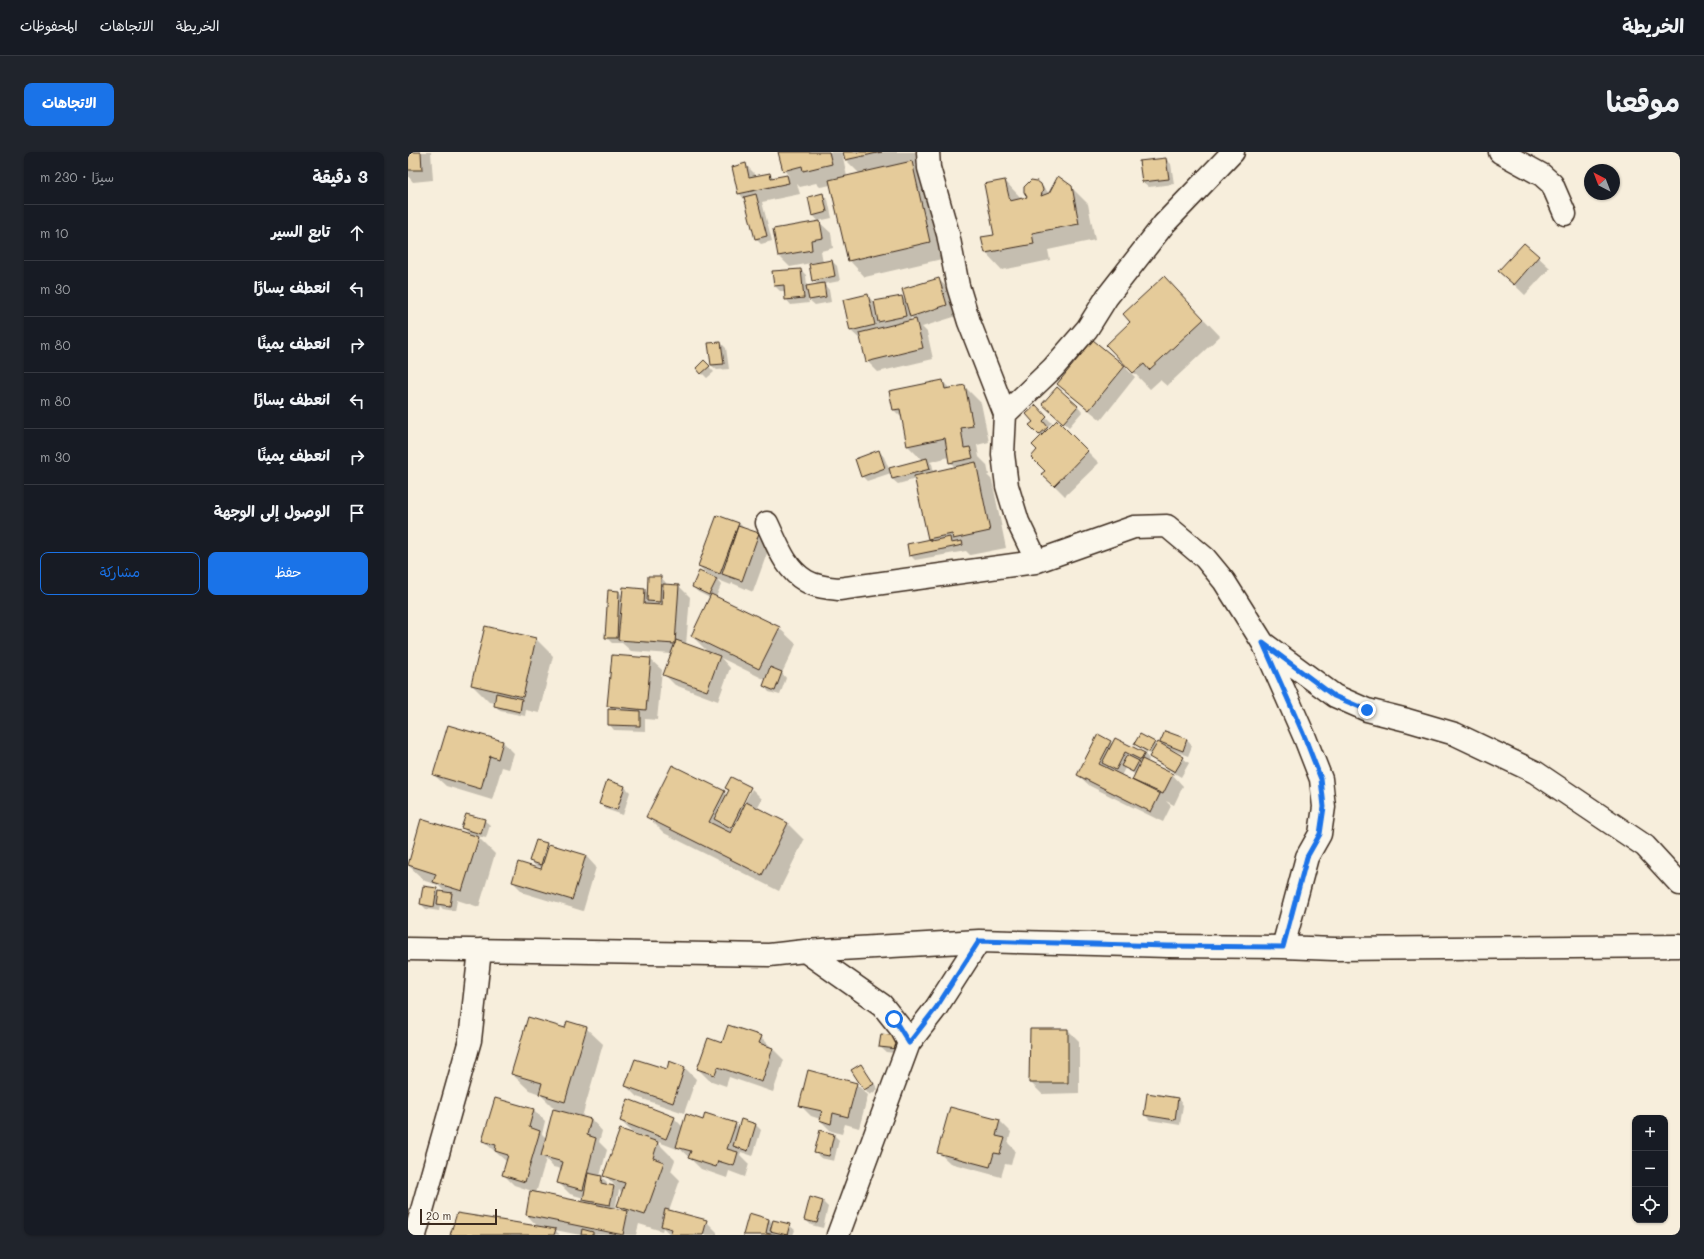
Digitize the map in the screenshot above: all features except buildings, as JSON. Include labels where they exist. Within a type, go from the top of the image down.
[{"type":"street","points":[[928,152],[929,168],[948,234],[958,286],[972,329],[1005,414],[1003,454],[1007,486],[1018,522],[1031,549],[1035,562]]},
{"type":"street","points":[[1005,414],[1053,368],[1087,329],[1107,297],[1164,224],[1233,152]]},
{"type":"street","points":[[1500,152],[1542,175],[1552,184],[1565,214]]},
{"type":"street","points":[[767,523],[787,565],[806,581],[820,587],[839,589],[1035,562],[1134,527],[1167,526],[1205,558],[1224,581],[1263,643],[1305,738],[1321,779],[1324,807],[1320,834],[1307,857],[1283,947]]},
{"type":"street","points":[[1263,643],[1334,696],[1367,710],[1454,734],[1536,772],[1645,846],[1680,884]]},
{"type":"street","points":[[838,1235],[909,1043],[936,1008],[979,941]]},
{"type":"street","points":[[408,949],[769,955],[805,951],[979,941],[1342,949],[1680,946]]},
{"type":"street","points":[[415,1235],[470,1040],[480,950]]},
{"type":"street","points":[[805,951],[882,1005],[902,1030],[909,1043]]},
{"type":"route","points":[[894,1019],[909,1043],[936,1008],[979,941],[1168,946],[1283,947],[1307,857],[1320,834],[1324,807],[1321,779],[1305,738],[1263,643],[1334,696],[1367,710]]}]
